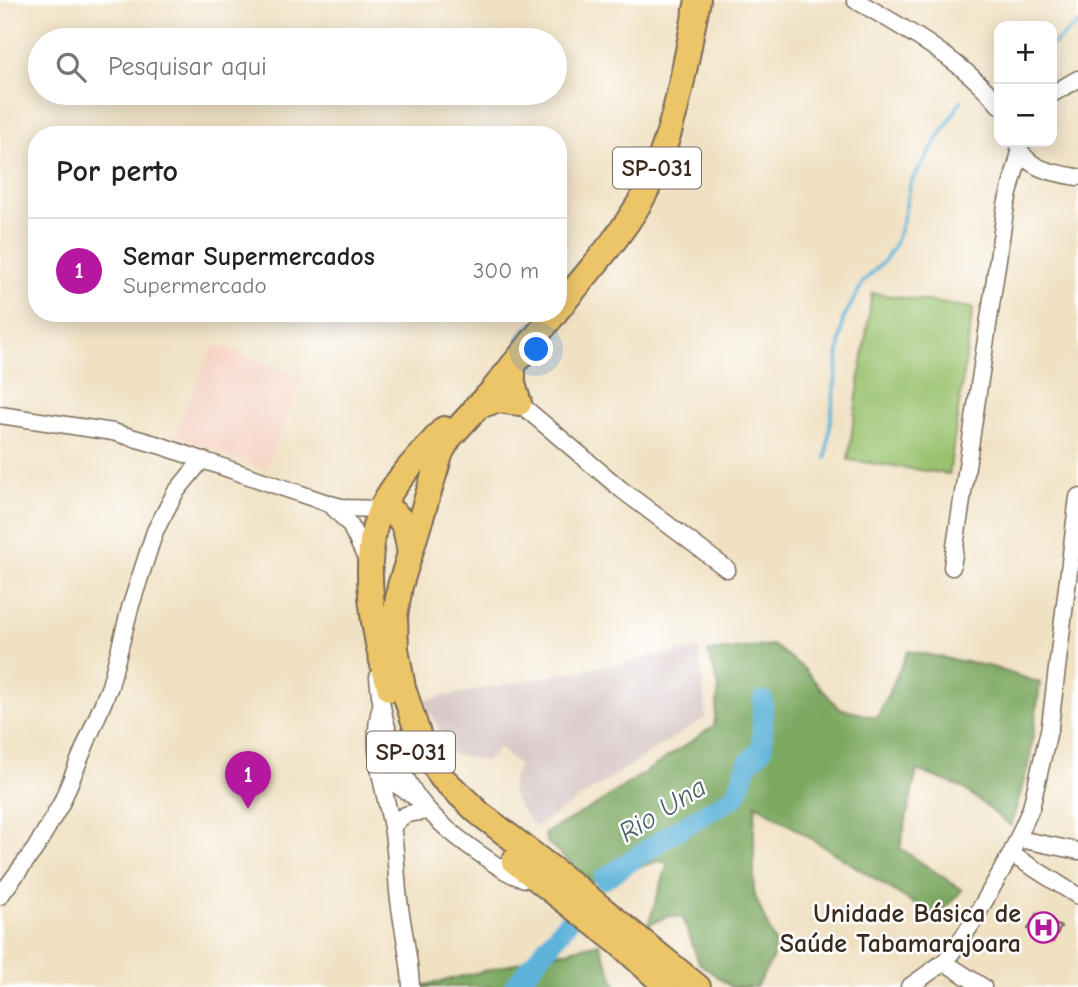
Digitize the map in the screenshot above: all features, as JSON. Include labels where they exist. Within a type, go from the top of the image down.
[{"type":"highway","name":"SP-031","points":[[567,278],[631,195],[646,166],[657,137],[686,0]]},
{"type":"highway","name":"SP-031","points":[[567,297],[631,215],[647,190],[670,127],[698,0]]},
{"type":"highway","name":"SP-031","points":[[532,322],[391,491],[381,509],[374,529],[371,568],[373,623],[379,655],[409,746],[424,779],[451,809],[618,943],[667,987]]},
{"type":"highway","name":"SP-031","points":[[548,322],[450,437],[442,452],[400,586],[395,616],[396,649],[411,717],[433,766],[450,787],[698,987]]},
{"type":"highway","points":[[476,407],[497,400],[519,403],[513,384],[513,365]]},
{"type":"highway","points":[[381,509],[388,509],[402,522],[411,555]]},
{"type":"street","points":[[855,0],[897,24],[963,70],[994,99]]},
{"type":"street","points":[[1057,91],[1078,79]]},
{"type":"street","points":[[1018,147],[1039,169],[1078,177]]},
{"type":"street","points":[[952,567],[1006,205],[1018,147]]},
{"type":"street","points":[[519,403],[622,489],[727,569]]},
{"type":"street","points":[[0,415],[102,430],[202,460],[330,504],[346,508],[381,509]]},
{"type":"street","points":[[0,896],[35,849],[61,804],[110,686],[130,608],[155,531],[175,494],[202,460]]},
{"type":"street","points":[[330,504],[351,525],[371,568]]},
{"type":"street","points":[[909,987],[944,962],[971,926],[1015,847],[1031,808],[1041,774],[1070,622],[1077,505]]},
{"type":"street","points":[[379,655],[381,704],[390,737],[401,766],[425,806]]},
{"type":"street","points":[[381,704],[376,725],[380,774],[392,828],[411,987]]},
{"type":"street","points":[[380,774],[425,806],[465,843],[500,868],[517,877],[544,885]]},
{"type":"street","points":[[392,828],[399,818],[425,806]]},
{"type":"street","points":[[1015,847],[1078,851]]},
{"type":"street","points":[[1015,847],[1076,891]]},
{"type":"street","points":[[944,962],[983,987]]},
{"type":"shaded area","points":[[214,344],[303,377],[265,470],[174,435]]},
{"type":"shaded area","points":[[699,648],[706,717],[535,827],[515,801],[511,791],[512,780],[519,766],[498,747],[493,756],[485,761],[452,754],[424,700]]},
{"type":"green space","points":[[872,293],[973,308],[949,474],[848,460]]},
{"type":"green space","points":[[773,645],[802,667],[839,708],[877,718],[908,651],[992,667],[1040,683],[1030,759],[1011,826],[963,788],[917,770],[900,848],[962,890],[937,918],[756,804],[754,894],[775,943],[772,960],[756,987],[731,987],[699,963],[682,917],[668,916],[648,925],[668,863],[658,861],[591,882],[546,841],[545,833],[596,805],[714,726],[719,687],[708,652]]},
{"type":"green space","points":[[599,943],[617,987],[421,987],[421,986]]},
{"type":"building","name":"Unidade Básica de Saúde Tabamarajoara","points":[[1036,914],[1061,927],[1053,942],[1028,929]]},
{"type":"waterway","points":[[1057,41],[1078,24]]},
{"type":"waterway","points":[[826,458],[843,319],[864,281],[885,260],[894,246],[911,182],[962,100]]},
{"type":"waterway","name":"Rio Una","points":[[604,879],[674,832],[736,796],[748,763],[762,749],[763,701]]},
{"type":"waterway","name":"Rio Una","points":[[514,987],[568,922]]},
{"type":"place","name":"Semar Supermercados","points":[[248,809]]},
{"type":"place","name":"Unidade Básica de Saúde Tabamarajoara","points":[[1044,928]]}]
